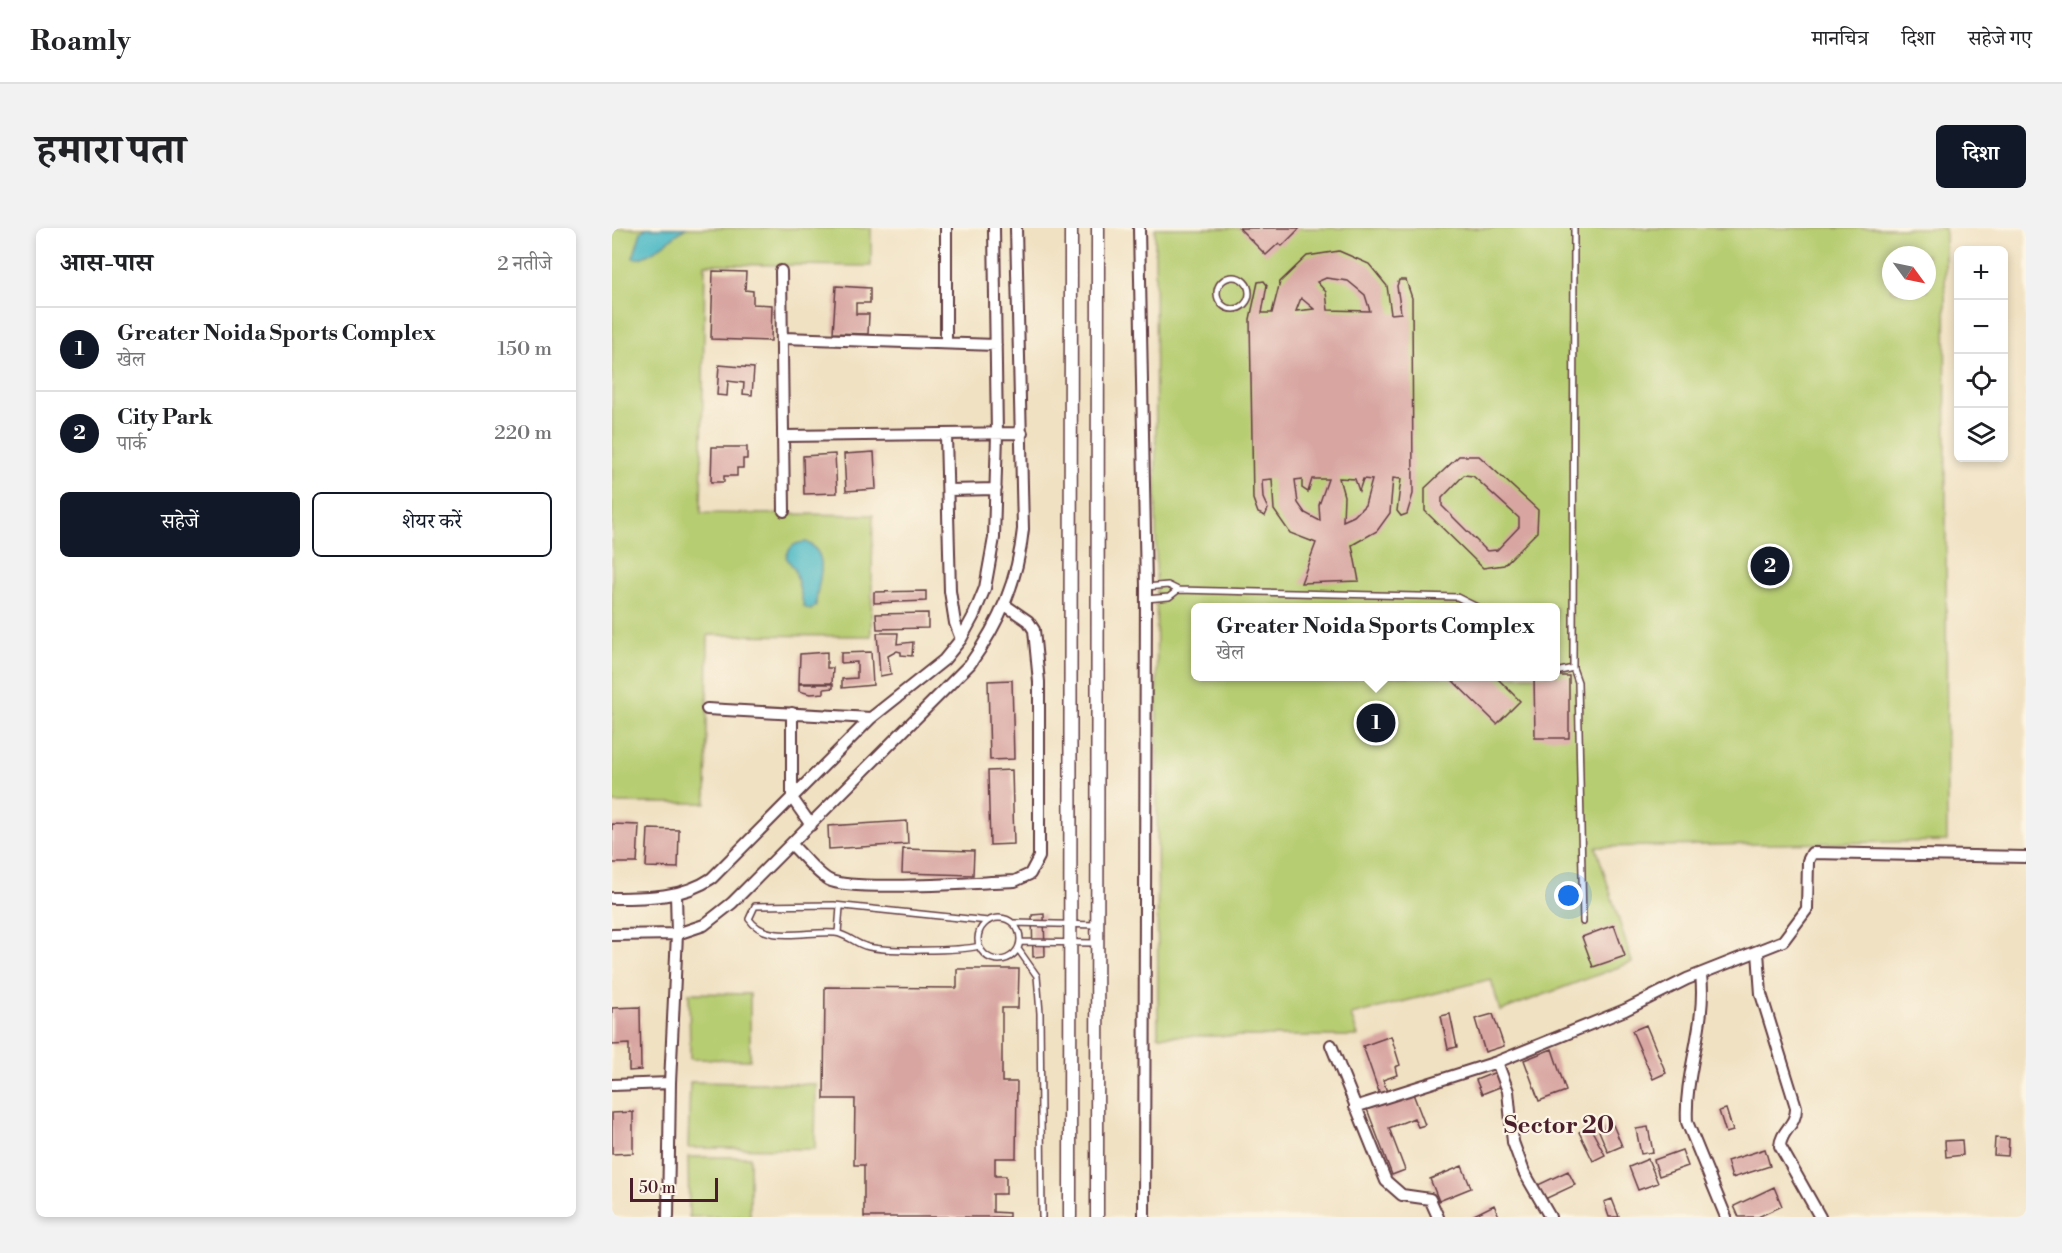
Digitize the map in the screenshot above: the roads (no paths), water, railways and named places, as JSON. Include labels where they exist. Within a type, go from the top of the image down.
[{"type":"street","points":[[946,228],[946,343]]},
{"type":"street","points":[[612,898],[676,894],[696,890],[712,878],[871,718],[944,660],[961,639],[985,588],[994,538],[996,345],[994,228]]},
{"type":"street","points":[[612,935],[677,934],[704,925],[713,918],[751,886],[792,845],[970,664],[985,643],[1005,605],[1020,558],[1023,529],[1016,228]]},
{"type":"street","points":[[1070,1217],[1071,228]]},
{"type":"street","points":[[1097,1217],[1098,228]]},
{"type":"street","points":[[1138,228],[1146,593],[1144,1217]]},
{"type":"street","points":[[781,270],[784,511]]},
{"type":"street","points":[[783,338],[996,345]]},
{"type":"street","points":[[784,436],[1022,433]]},
{"type":"street","points":[[946,435],[952,611],[961,639]]},
{"type":"street","points":[[948,490],[996,489]]},
{"type":"street","points":[[792,845],[828,880],[838,883],[873,885],[1015,880],[1030,874],[1039,857],[1039,682],[1034,630],[1028,621],[1005,605]]},
{"type":"street","points":[[707,709],[871,718]]},
{"type":"street","points":[[792,713],[792,798],[811,825]]},
{"type":"street","points":[[1355,1107],[1497,1062],[1625,1010],[1783,941],[1807,909],[1808,861],[1812,853],[2026,857]]},
{"type":"street","points":[[668,1217],[670,1083],[677,934],[676,894]]},
{"type":"street","points":[[1758,952],[1761,994],[1796,1107],[1796,1120],[1782,1137],[1780,1146],[1820,1217]]},
{"type":"street","points":[[1701,975],[1702,1018],[1686,1106],[1688,1122],[1726,1217]]},
{"type":"street","points":[[1331,1045],[1386,1181],[1402,1195],[1430,1199],[1437,1217]]},
{"type":"street","points":[[1497,1062],[1508,1091],[1513,1142],[1524,1172],[1550,1217]]},
{"type":"street","points":[[612,1086],[670,1083]]},
{"type":"lane","points":[[1574,228],[1573,668],[1578,682],[1583,922]]},
{"type":"lane","points":[[1231,276],[1242,279],[1249,288],[1246,303],[1232,309],[1223,306],[1216,291],[1221,281],[1231,276]]},
{"type":"lane","points":[[1146,593],[1168,585],[1178,590],[1457,597],[1469,603]]},
{"type":"lane","points":[[1146,593],[1169,597],[1178,590]]},
{"type":"lane","points":[[1560,671],[1573,668]]},
{"type":"lane","points":[[979,946],[885,949],[865,946],[838,933],[765,933],[754,926],[749,919],[755,906],[840,907],[988,921],[1001,918],[1014,923],[1097,925]]},
{"type":"lane","points":[[838,933],[840,907]]},
{"type":"lane","points":[[988,921],[979,932],[979,946],[987,957],[1001,960],[1014,955],[1019,946],[1020,935],[1014,923]]},
{"type":"lane","points":[[1019,946],[1071,942],[1097,944]]},
{"type":"lane","points":[[1019,946],[1037,976],[1038,985],[1042,1217]]},
{"type":"water","points":[[646,228],[686,228],[645,256],[633,258],[641,232]]},
{"type":"water","points":[[806,542],[814,548],[821,562],[816,605],[811,610],[804,607],[795,570],[786,557],[793,546]]},
{"type":"place","name":"City Park","points":[[1770,566]]},
{"type":"place","name":"Greater Noida Sports Complex","points":[[1376,723]]},
{"type":"district","name":"Sector 20","points":[[1559,1126]]}]
